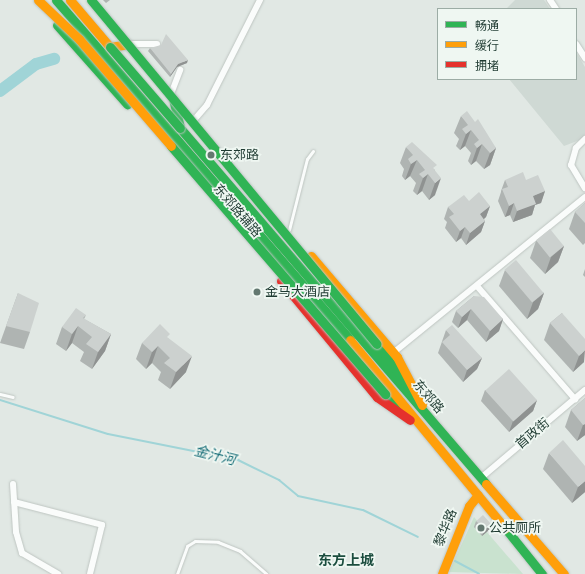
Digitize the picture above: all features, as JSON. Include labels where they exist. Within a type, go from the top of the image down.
[{"type":"main road","points":[[36,0],[79,39],[385,394],[425,431]]},
{"type":"main road","name":"东郊路辅路","points":[[36,0],[377,397],[425,431]]},
{"type":"main road","name":"东郊路","points":[[56,0],[425,431],[542,574]]},
{"type":"main road","name":"东郊路","points":[[70,0],[564,574]]},
{"type":"main road","points":[[91,0],[377,344],[392,360],[434,423]]},
{"type":"main road","name":"东郊路辅路","points":[[91,0],[393,353],[434,423]]},
{"type":"main road","points":[[110,46],[128,44]]},
{"type":"main road","points":[[172,94],[180,128]]},
{"type":"main road","name":"黎华路","points":[[442,574],[469,506],[478,495]]},
{"type":"street","points":[[194,120],[208,105],[260,0]]},
{"type":"street","points":[[128,44],[157,44]]},
{"type":"street","points":[[577,46],[585,58]]},
{"type":"street","points":[[172,94],[180,70]]},
{"type":"street","points":[[585,139],[576,148],[571,165],[585,188]]},
{"type":"street","points":[[393,353],[585,197]]},
{"type":"street","points":[[477,286],[575,399]]},
{"type":"street","name":"首政街","points":[[482,477],[585,390]]},
{"type":"street","points":[[13,484],[16,532],[22,553],[58,574]]},
{"type":"street","points":[[14,502],[102,525],[90,574]]},
{"type":"lane","points":[[289,230],[307,159],[313,151]]},
{"type":"lane","points":[[0,394],[13,397]]},
{"type":"lane","points":[[177,574],[188,546],[195,541],[218,542],[240,551],[266,574]]},
{"type":"shaded area","points":[[515,0],[544,0],[549,8],[507,8]]},
{"type":"shaded area","points":[[577,54],[585,67],[585,138],[564,146],[510,80],[577,80]]},
{"type":"green space","points":[[474,517],[523,574],[449,572]]},
{"type":"building","points":[[166,34],[188,60],[178,64],[171,74],[150,48],[161,45]]},
{"type":"building","points":[[467,111],[475,122],[478,119],[496,148],[490,153],[482,144],[477,148],[474,144],[479,140],[471,130],[466,134],[462,129],[468,125],[461,116]]},
{"type":"building","points":[[412,142],[437,165],[433,168],[441,178],[435,183],[428,174],[423,178],[419,174],[425,170],[417,160],[411,164],[408,159],[413,155],[406,147]]},
{"type":"building","points":[[523,172],[526,180],[538,175],[545,191],[533,196],[536,204],[517,211],[514,203],[509,206],[502,189],[508,187],[505,180]]},
{"type":"building","points":[[479,192],[490,206],[480,214],[485,221],[470,233],[465,227],[460,231],[449,217],[454,214],[448,207],[464,195],[469,201]]},
{"type":"building","points":[[585,203],[585,223],[575,212]]},
{"type":"building","points":[[550,229],[564,246],[550,257],[536,240]]},
{"type":"building","points":[[516,260],[544,293],[532,303],[505,270]]},
{"type":"building","points":[[18,293],[39,303],[30,332],[6,326]]},
{"type":"building","points":[[474,296],[484,297],[503,319],[490,331],[471,309],[462,317],[456,311]]},
{"type":"building","points":[[76,308],[86,315],[83,318],[111,334],[98,352],[86,344],[92,337],[78,326],[72,334],[62,327]]},
{"type":"building","points":[[562,313],[585,339],[585,350],[579,356],[550,323]]},
{"type":"building","points":[[160,324],[170,334],[167,337],[192,356],[176,372],[164,363],[170,358],[158,346],[152,352],[142,343]]},
{"type":"building","points":[[452,325],[482,358],[467,370],[442,342],[450,335],[446,330]]},
{"type":"building","points":[[509,369],[537,400],[513,422],[485,390]]},
{"type":"building","points":[[585,398],[585,424],[583,425],[571,410]]},
{"type":"building","points":[[563,440],[585,466],[585,481],[578,487],[549,453]]},
{"type":"building","points":[[483,515],[491,524],[484,530],[476,521]]},
{"type":"waterway","points":[[0,91],[36,64],[54,59]]},
{"type":"waterway","name":"金汁河","points":[[0,400],[108,434],[238,460],[279,480],[298,496],[363,510],[418,537]]},
{"type":"waterway","name":"金汁河","points":[[455,561],[479,574]]},
{"type":"traffic: fast","points":[[56,0],[350,340]]},
{"type":"traffic: fast","points":[[91,0],[377,344]]},
{"type":"traffic: fast","points":[[57,25],[127,104]]},
{"type":"traffic: fast","points":[[110,47],[180,128]]},
{"type":"traffic: fast","points":[[173,99],[180,128],[486,484]]},
{"type":"traffic: fast","points":[[171,146],[385,394]]},
{"type":"traffic: fast","points":[[377,344],[411,390]]},
{"type":"traffic: fast","points":[[385,394],[409,417]]},
{"type":"traffic: fast","points":[[505,528],[542,574]]},
{"type":"traffic: slow","points":[[38,0],[79,39],[171,146]]},
{"type":"traffic: slow","points":[[70,0],[110,47],[128,44]]},
{"type":"traffic: slow","points":[[311,256],[397,357],[422,405]]},
{"type":"traffic: slow","points":[[350,340],[505,528]]},
{"type":"traffic: slow","points":[[486,484],[564,574]]},
{"type":"traffic: slow","points":[[442,574],[469,506],[478,495]]},
{"type":"traffic: jam","points":[[281,281],[377,397],[410,420]]},
{"type":"place","name":"东郊路","points":[[211,155]]},
{"type":"place","name":"金马大酒店","points":[[257,292]]},
{"type":"place","name":"公共厕所","points":[[481,528]]},
{"type":"district","name":"东方上城","points":[[346,560]]}]
